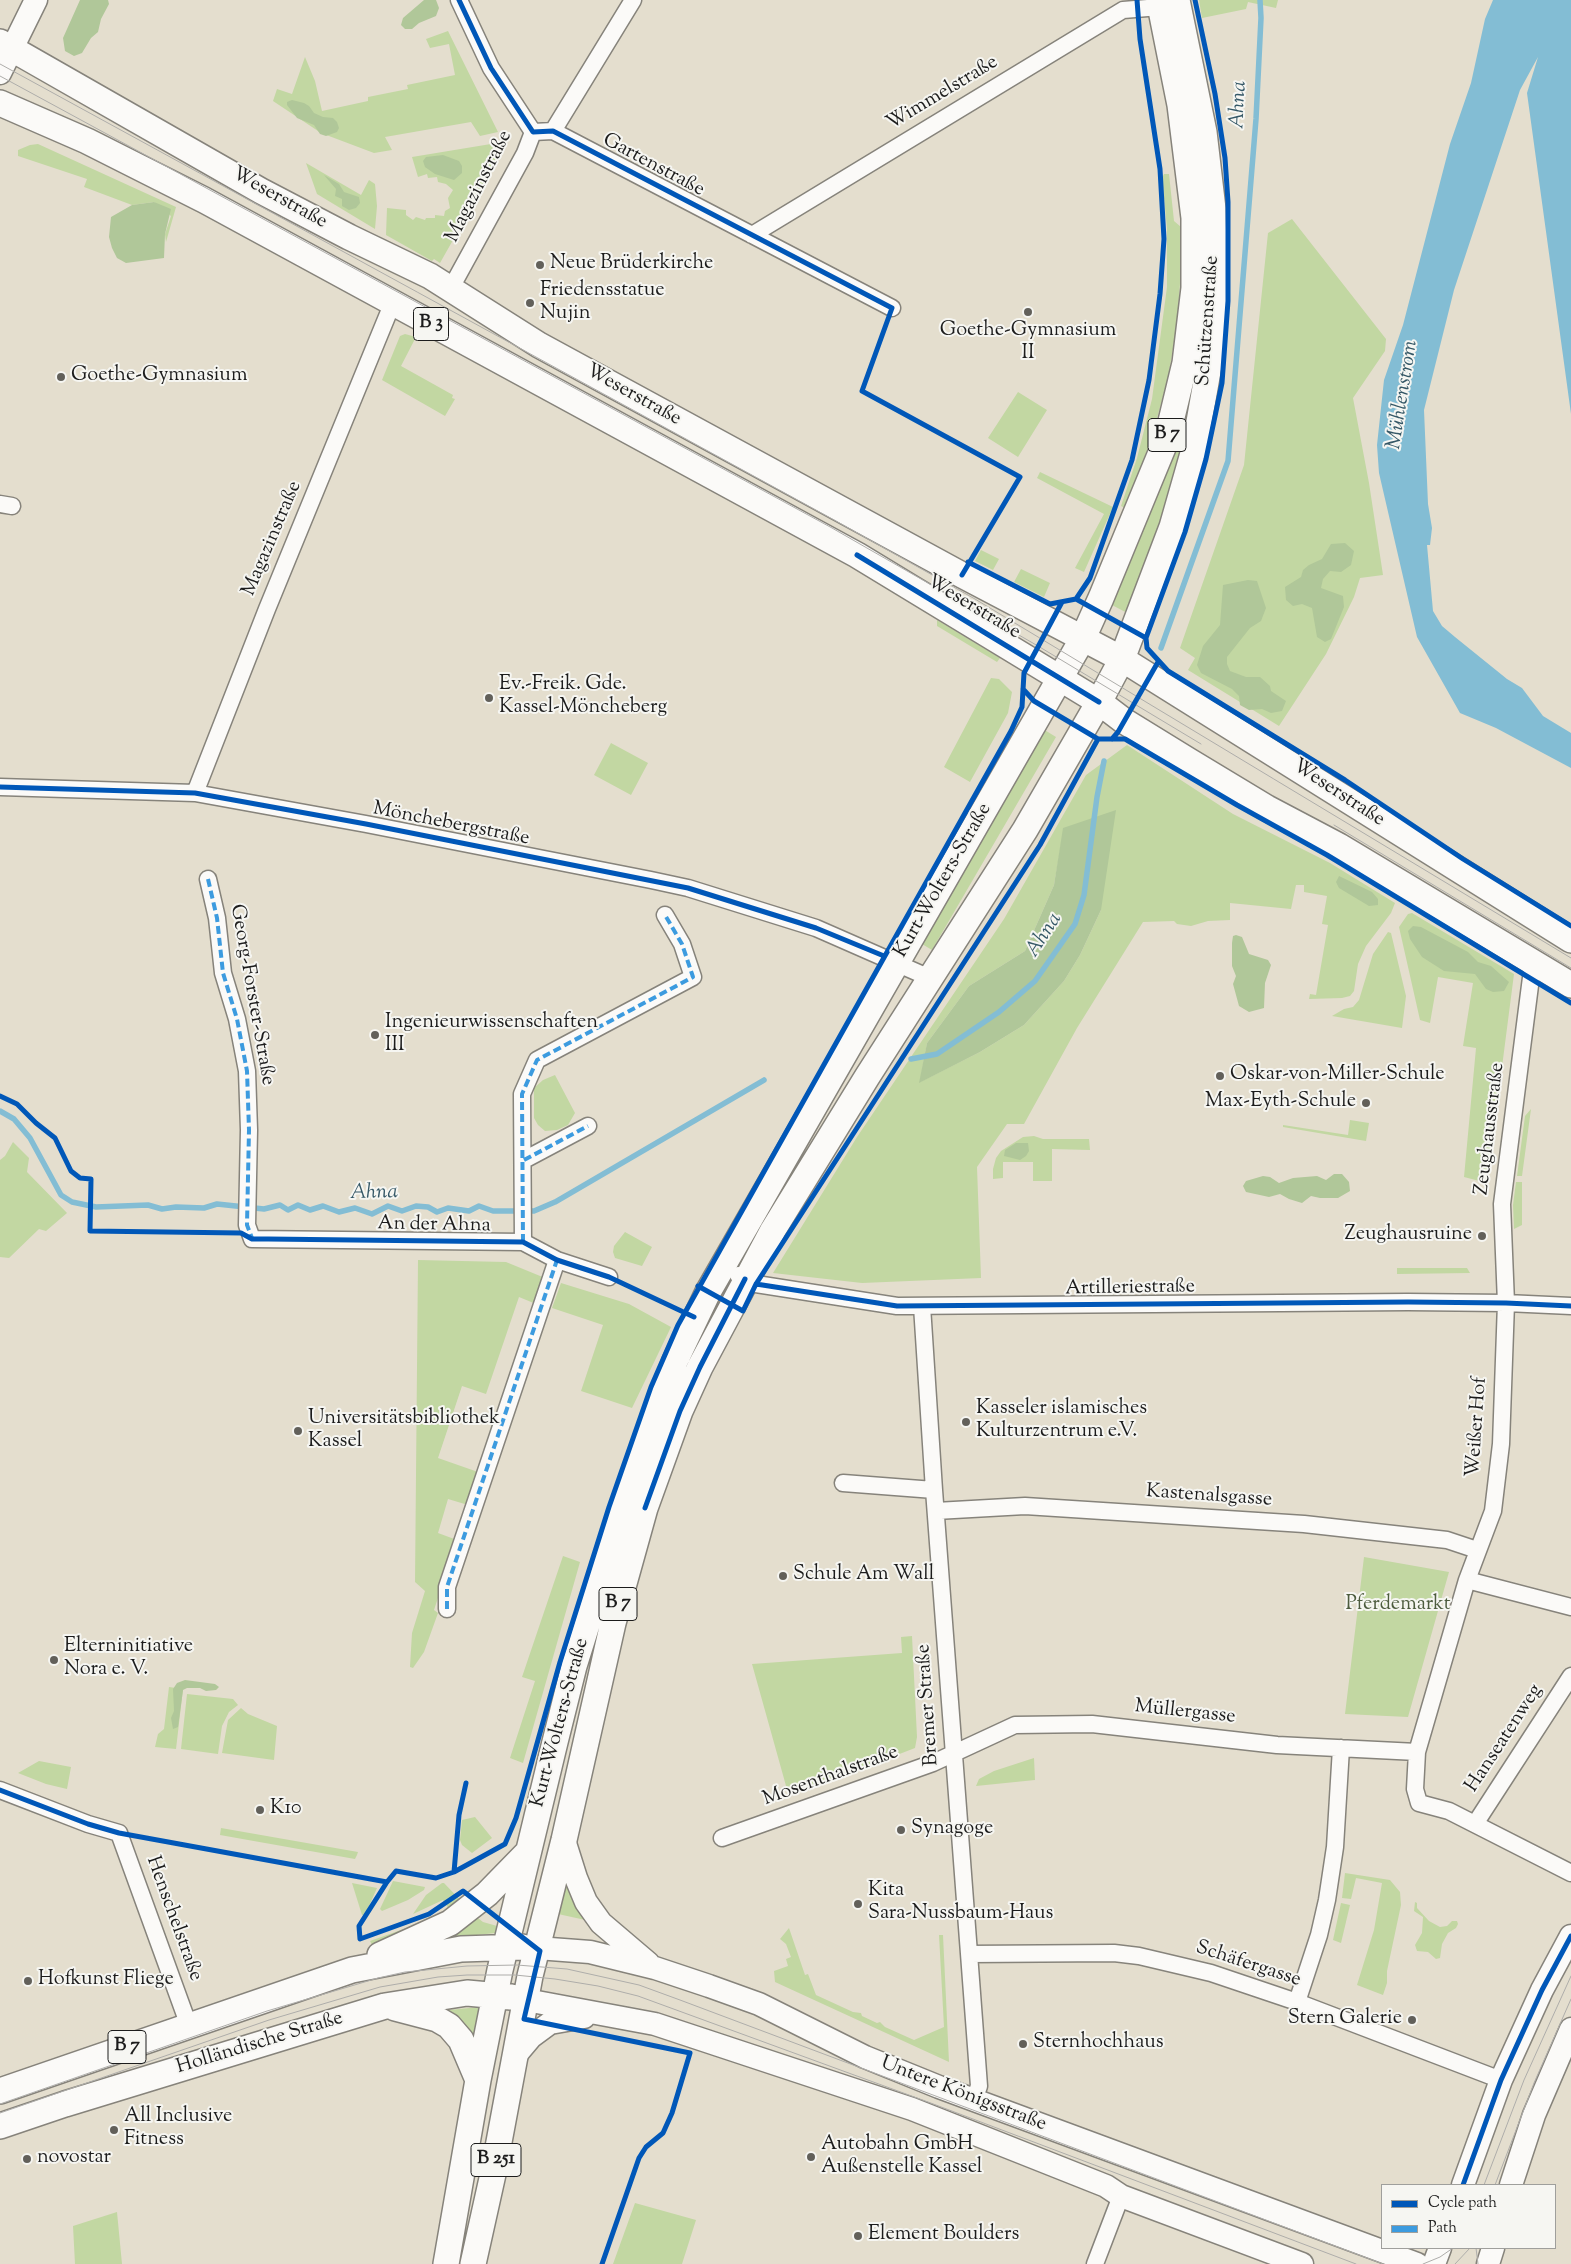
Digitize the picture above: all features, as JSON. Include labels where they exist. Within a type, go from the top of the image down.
[{"type":"main road","name":"Schützenstraße","points":[[1083,638],[1102,598],[1167,438],[1185,362],[1194,288],[1194,218],[1169,3]]},
{"type":"main road","name":"Schützenstraße","points":[[1122,659],[1172,527],[1194,450],[1210,360],[1215,292],[1213,209],[1204,132],[1169,3]]},
{"type":"main road","name":"Weserstraße","points":[[6,45],[261,190],[451,288],[539,345],[962,575],[1122,659],[1571,940]]},
{"type":"main road","name":"Weserstraße","points":[[0,103],[87,141],[162,178],[857,555],[1099,702],[1124,721],[1262,805],[1338,846],[1571,985]]},
{"type":"main road","name":"Kurt-Wolters-Straße","points":[[495,1995],[574,1666],[628,1494],[675,1361],[694,1317],[1083,638]]},
{"type":"main road","name":"Kurt-Wolters-Straße","points":[[537,1948],[564,1840],[613,1623],[644,1508],[680,1411],[700,1367],[746,1279],[826,1143],[1025,830],[1122,659]]},
{"type":"main road","name":"B 7","points":[[352,1970],[450,1923],[487,1894],[529,1851]]},
{"type":"main road","name":"Holländische Straße","points":[[0,2090],[352,1970],[461,1950],[506,1946]]},
{"type":"main road","name":"Untere Königsstraße","points":[[506,1946],[537,1948]]},
{"type":"main road","name":"B 7","points":[[526,2000],[537,1948]]},
{"type":"main road","name":"Holländische Straße","points":[[0,2126],[65,2104],[385,2006],[467,1993],[526,2000]]},
{"type":"main road","name":"B 251","points":[[446,2264],[495,1995]]},
{"type":"main road","name":"B 251","points":[[473,2264],[493,2174],[526,2000]]},
{"type":"main road","points":[[385,2006],[437,2019],[449,2026],[461,2040],[478,2080]]},
{"type":"street","points":[[0,73],[6,45],[36,0]]},
{"type":"street","points":[[460,0],[491,68],[533,132],[553,131],[633,0]]},
{"type":"street","name":"Wimmelstraße","points":[[752,235],[1120,5],[1169,3]]},
{"type":"street","name":"Gartenstraße","points":[[553,131],[892,308]]},
{"type":"street","name":"Magazinstraße","points":[[451,288],[525,153],[533,132]]},
{"type":"street","name":"Magazinstraße","points":[[195,793],[267,609],[392,302]]},
{"type":"street","name":"Mönchebergstraße","points":[[0,787],[195,793],[375,826],[688,888],[816,928],[930,978]]},
{"type":"street","name":"Georg-Forster-Straße","points":[[208,879],[217,918],[223,973],[237,1019],[246,1072],[249,1130],[246,1225],[252,1238]]},
{"type":"street","points":[[524,1242],[522,1094],[537,1060],[693,977],[682,944],[665,915]]},
{"type":"street","name":"Zeughausstraße","points":[[1506,1303],[1502,1204],[1533,962]]},
{"type":"street","points":[[524,1160],[588,1126]]},
{"type":"street","name":"An der Ahna","points":[[252,1238],[524,1242],[557,1260],[609,1277]]},
{"type":"street","points":[[446,1609],[447,1588],[557,1260]]},
{"type":"street","name":"Artilleriestraße","points":[[722,1267],[756,1284],[888,1305],[1506,1303],[1571,1306]]},
{"type":"street","name":"Weißer Hof","points":[[1477,1550],[1493,1511],[1501,1444],[1506,1303]]},
{"type":"street","name":"Bremer Straße","points":[[922,1306],[979,2086],[974,2100]]},
{"type":"street","points":[[843,1483],[934,1490]]},
{"type":"street","name":"Kastenalsgasse","points":[[936,1511],[1025,1506],[1304,1524],[1447,1540],[1477,1550]]},
{"type":"street","points":[[1477,1550],[1417,1752],[1415,1789],[1419,1803],[1449,1811],[1571,1874]]},
{"type":"street","points":[[1467,1580],[1571,1607]]},
{"type":"street","name":"Hanseatenweg","points":[[1476,1824],[1571,1676]]},
{"type":"street","name":"Müllergasse","points":[[954,1753],[1015,1725],[1056,1723],[1092,1724],[1277,1745],[1417,1752]]},
{"type":"street","points":[[1297,2002],[1319,1935],[1328,1900],[1335,1847],[1341,1748]]},
{"type":"street","name":"Mosenthalstraße","points":[[722,1838],[845,1795],[954,1753]]},
{"type":"street","name":"Henschelstraße","points":[[0,1790],[88,1824],[119,1833],[189,2026]]},
{"type":"street","points":[[564,1840],[586,1902],[602,1923],[625,1945],[655,1968]]},
{"type":"street","points":[[1463,2184],[1500,2080],[1542,1990],[1571,1936]]},
{"type":"street","name":"Untere Königsstraße","points":[[537,1948],[590,1952],[655,1968],[759,2004],[865,2057],[974,2100],[1417,2264]]},
{"type":"street","name":"Schäfergasse","points":[[969,1954],[1102,1952],[1138,1956],[1211,1973],[1297,2002],[1500,2080]]},
{"type":"street","name":"Untere Königsstraße","points":[[526,2000],[655,2024],[912,2109],[1106,2186],[1121,2196],[1302,2264]]},
{"type":"street","points":[[514,2056],[531,2037],[550,2023],[565,2019],[602,2015]]},
{"type":"street","points":[[1510,2184],[1534,2115],[1571,2029]]},
{"type":"street","points":[[1095,2264],[1121,2196]]},
{"type":"street","points":[[1434,2264],[1440,2249]]},
{"type":"street","points":[[1488,2264],[1493,2249]]},
{"type":"green space","points":[[80,0],[108,0],[109,4],[101,19],[98,32],[91,38],[82,53],[74,56],[65,51],[63,38]]},
{"type":"green space","points":[[424,0],[436,0],[439,8],[436,16],[419,23],[412,29],[405,29],[401,25],[403,18]]},
{"type":"green space","points":[[1199,0],[1278,0],[1276,8],[1248,2],[1246,9],[1202,18]]},
{"type":"green space","points":[[448,31],[498,132],[480,136],[471,122],[385,137],[392,150],[374,153],[321,133],[273,101],[277,89],[292,94],[305,57],[315,81],[322,111],[368,101],[368,97],[408,89],[407,85],[455,75],[449,44],[430,48],[426,39]]},
{"type":"green space","points":[[292,100],[304,103],[314,113],[323,117],[333,118],[339,128],[337,132],[326,136],[320,134],[314,125],[297,118],[287,105],[287,102]]},
{"type":"green space","points":[[503,142],[505,148],[440,263],[434,259],[432,261],[386,235],[387,208],[406,210],[406,215],[413,220],[416,217],[425,220],[426,218],[435,218],[435,215],[444,216],[445,211],[450,208],[448,198],[453,190],[446,184],[438,182],[437,177],[428,178],[427,174],[418,177],[412,157]]},
{"type":"green space","points":[[38,144],[176,207],[166,242],[165,234],[171,216],[154,202],[132,205],[84,187],[87,179],[18,156],[18,150]]},
{"type":"green space","points":[[443,155],[459,161],[462,166],[462,173],[454,180],[435,174],[425,167],[423,161],[426,157]]},
{"type":"green space","points":[[306,163],[361,195],[369,180],[375,184],[377,206],[375,229],[317,194]]},
{"type":"green space","points":[[1164,174],[1169,174],[1174,221],[1181,227],[1181,270],[1177,325],[1168,378],[1151,440],[1125,508],[1121,506],[1137,458],[1152,399],[1167,287],[1167,228],[1162,178]]},
{"type":"green space","points":[[324,175],[339,184],[344,192],[359,197],[360,203],[356,208],[349,210],[342,206],[342,199],[335,196],[336,189]]},
{"type":"green space","points":[[154,202],[171,209],[165,234],[164,258],[126,263],[117,258],[109,237],[111,217],[132,205]]},
{"type":"green space","points":[[1292,219],[1386,339],[1385,351],[1353,398],[1369,483],[1383,575],[1360,578],[1354,597],[1326,654],[1279,726],[1188,670],[1195,658],[1180,648],[1244,465],[1268,233]]},
{"type":"green space","points":[[405,334],[416,337],[401,366],[453,395],[452,398],[455,399],[445,416],[382,380],[400,336]]},
{"type":"green space","points":[[1197,362],[1178,482],[1129,614],[1112,605],[1164,479],[1186,416]]},
{"type":"green space","points":[[1018,392],[1047,410],[1018,457],[988,438]]},
{"type":"green space","points":[[1040,472],[1113,507],[1084,572],[1075,568],[1104,514],[1037,478]]},
{"type":"green space","points":[[1345,543],[1354,551],[1351,565],[1341,572],[1330,571],[1323,579],[1321,588],[1343,596],[1344,607],[1331,639],[1325,642],[1317,637],[1312,608],[1302,604],[1293,606],[1286,600],[1285,587],[1301,577],[1303,570],[1309,565],[1322,559],[1331,544]]},
{"type":"green space","points":[[981,550],[999,559],[993,570],[975,561]]},
{"type":"green space","points":[[1021,569],[1050,583],[1044,597],[1014,582]]},
{"type":"green space","points":[[1248,580],[1257,581],[1266,608],[1261,621],[1250,628],[1227,657],[1227,664],[1230,671],[1246,677],[1260,677],[1270,686],[1271,691],[1286,701],[1282,711],[1271,713],[1262,709],[1249,710],[1240,705],[1239,696],[1232,689],[1201,673],[1197,665],[1203,646],[1220,625],[1223,585]]},
{"type":"green space","points":[[937,620],[1000,658],[997,662],[937,626]]},
{"type":"green space","points":[[991,678],[999,679],[1012,692],[1008,713],[970,782],[944,767]]},
{"type":"green space","points":[[1043,729],[1056,737],[932,950],[922,944],[987,832]]},
{"type":"green space","points":[[611,743],[648,763],[631,795],[594,775]]},
{"type":"green space","points":[[1127,745],[1233,814],[1330,863],[1395,903],[1391,913],[1366,946],[1358,964],[1354,991],[1350,996],[1342,998],[1309,999],[1310,994],[1316,995],[1328,925],[1322,924],[1327,896],[1304,892],[1304,885],[1296,885],[1291,909],[1230,903],[1230,920],[1208,921],[1191,926],[1177,924],[1174,921],[1143,922],[1077,1028],[1024,1124],[1007,1124],[977,1167],[981,1278],[862,1283],[773,1273],[857,1137],[1004,919],[1086,775]],"holes":[[[1064,828],[1101,910],[1080,955],[1064,981],[1024,1025],[980,1052],[920,1082],[927,1043],[969,986],[1025,951],[1054,885]]]},
{"type":"green space","points":[[1116,810],[1101,910],[1080,955],[1064,981],[1024,1025],[980,1052],[919,1083],[927,1043],[969,986],[1025,951],[1054,885],[1063,828]]},
{"type":"green space","points":[[1339,876],[1372,892],[1378,899],[1378,905],[1369,906],[1339,888],[1336,882]]},
{"type":"green space","points":[[1412,913],[1514,974],[1487,1183],[1464,1177],[1476,1048],[1463,1046],[1473,983],[1438,977],[1430,1023],[1420,1020],[1399,927],[1408,914]]},
{"type":"green space","points":[[1413,926],[1421,927],[1468,952],[1478,962],[1491,966],[1509,982],[1504,991],[1493,992],[1486,989],[1475,974],[1444,971],[1422,957],[1410,939],[1408,931]]},
{"type":"green space","points":[[1388,932],[1391,933],[1406,996],[1402,1028],[1332,1016],[1344,1009],[1353,1007],[1359,1000],[1373,954]]},
{"type":"green space","points":[[1233,936],[1242,937],[1249,954],[1268,960],[1271,965],[1265,983],[1264,1008],[1249,1012],[1239,1006],[1233,984],[1236,976],[1232,966],[1232,943]]},
{"type":"green space","points":[[555,1075],[575,1113],[568,1125],[557,1130],[545,1131],[534,1118],[534,1088],[543,1080]]},
{"type":"green space","points":[[1531,1109],[1522,1176],[1517,1176],[1525,1116]]},
{"type":"green space","points":[[1350,1120],[1369,1123],[1366,1141],[1283,1127],[1283,1125],[1348,1135]]},
{"type":"green space","points":[[1034,1136],[1043,1139],[1089,1139],[1090,1150],[1052,1149],[1052,1181],[1033,1181],[1033,1162],[1003,1162],[1003,1178],[993,1179],[996,1158],[1001,1151],[1023,1137]]},
{"type":"green space","points":[[13,1142],[29,1158],[27,1172],[67,1213],[46,1231],[39,1229],[9,1258],[0,1257],[0,1160],[5,1156]]},
{"type":"green space","points":[[1016,1143],[1028,1143],[1029,1151],[1026,1156],[1020,1160],[1004,1156],[1005,1150]]},
{"type":"green space","points":[[1334,1174],[1342,1174],[1349,1182],[1350,1191],[1338,1198],[1311,1196],[1302,1203],[1280,1194],[1269,1197],[1246,1192],[1243,1186],[1246,1181],[1263,1176],[1270,1177],[1279,1183],[1293,1178],[1317,1176],[1326,1180]]},
{"type":"green space","points":[[1516,1182],[1522,1182],[1522,1225],[1514,1229],[1513,1205]]},
{"type":"green space","points":[[625,1232],[652,1247],[642,1266],[615,1258],[614,1246]]},
{"type":"green space","points":[[418,1260],[506,1262],[545,1278],[536,1304],[519,1297],[486,1394],[462,1386],[438,1458],[478,1472],[468,1505],[448,1499],[438,1533],[457,1540],[434,1610],[438,1613],[424,1652],[413,1668],[410,1667],[412,1633],[425,1591],[415,1582]]},
{"type":"green space","points":[[1397,1268],[1467,1268],[1470,1273],[1397,1274]]},
{"type":"green space","points":[[561,1283],[629,1304],[671,1327],[632,1408],[581,1391],[603,1325],[552,1308]]},
{"type":"green space","points":[[563,1556],[580,1562],[523,1763],[510,1758],[535,1681],[522,1677]]},
{"type":"green space","name":"Pferdemarkt","points":[[1364,1557],[1449,1572],[1408,1717],[1345,1714]]},
{"type":"green space","points":[[912,1636],[917,1737],[915,1748],[858,1770],[856,1769],[856,1763],[845,1766],[845,1774],[788,1793],[752,1664],[902,1653],[901,1637]]},
{"type":"green space","points":[[185,1680],[215,1684],[219,1687],[216,1690],[206,1691],[200,1688],[187,1688],[183,1690],[178,1727],[173,1729],[171,1718],[174,1711],[173,1689],[177,1683]]},
{"type":"green space","points":[[169,1687],[183,1689],[176,1749],[155,1747],[158,1734],[164,1729]]},
{"type":"green space","points":[[187,1694],[233,1699],[238,1705],[229,1712],[222,1726],[218,1754],[181,1749]]},
{"type":"green space","points":[[241,1708],[248,1714],[277,1726],[274,1760],[222,1753],[228,1720]]},
{"type":"green space","points":[[1034,1758],[1035,1780],[976,1786],[979,1779],[994,1771]]},
{"type":"green space","points":[[39,1761],[71,1767],[67,1789],[46,1784],[18,1773]]},
{"type":"green space","points":[[475,1817],[492,1838],[472,1853],[462,1845],[460,1840],[462,1820]]},
{"type":"green space","points":[[221,1828],[358,1852],[355,1859],[220,1835]]},
{"type":"green space","points":[[567,1867],[590,1921],[558,1914]]},
{"type":"green space","points":[[1345,1873],[1390,1880],[1400,1892],[1401,1905],[1387,1971],[1387,1983],[1383,1995],[1357,1985],[1374,1930],[1382,1883],[1356,1878],[1351,1899],[1342,1898]]},
{"type":"green space","points":[[393,1881],[425,1887],[424,1890],[408,1900],[382,1911],[380,1909]]},
{"type":"green space","points":[[352,1883],[377,1888],[365,1915],[362,1915]]},
{"type":"green space","points":[[442,1883],[464,1904],[402,1935],[372,1945],[370,1941],[415,1925],[449,1909],[443,1900],[413,1914],[426,1895]]},
{"type":"green space","points":[[1415,1902],[1417,1903],[1417,1908],[1429,1921],[1440,1927],[1447,1926],[1452,1921],[1457,1921],[1456,1928],[1448,1933],[1442,1944],[1440,1958],[1436,1959],[1428,1952],[1417,1951],[1415,1945],[1422,1933],[1423,1917],[1414,1911]]},
{"type":"green space","points":[[1341,1903],[1350,1905],[1341,1943],[1333,1940]]},
{"type":"green space","points":[[474,1915],[483,1922],[497,1926],[495,1933],[459,1937],[410,1949]]},
{"type":"green space","points":[[789,1928],[805,1975],[808,1974],[816,1995],[853,2012],[861,2013],[862,2016],[877,2023],[880,2022],[885,2027],[914,2040],[944,2027],[939,1935],[943,1935],[949,2062],[775,1982],[774,1971],[788,1966],[786,1959],[791,1957],[786,1944],[780,1939]]},
{"type":"green space","points":[[479,2007],[473,2039],[439,2011]]},
{"type":"green space","points":[[635,2203],[696,2220],[682,2264],[613,2264]]},
{"type":"green space","points":[[117,2212],[122,2264],[75,2264],[73,2226]]},
{"type":"water","name":"Mühlenstrom","points":[[1493,0],[1571,0],[1571,414],[1527,93],[1538,57],[1520,90],[1454,290],[1424,410],[1428,504],[1432,528],[1430,545],[1427,545],[1433,611],[1442,626],[1507,679],[1522,688],[1543,716],[1571,733],[1571,768],[1496,728],[1460,713],[1417,637],[1379,473],[1377,445],[1384,380],[1403,325],[1450,144],[1471,83],[1485,19]]},
{"type":"waterway","name":"Ahna","points":[[1161,648],[1228,461],[1256,119],[1261,18],[1260,0]]},
{"type":"waterway","name":"Ahna","points":[[911,1059],[937,1054],[999,1012],[1035,981],[1075,924],[1084,895],[1097,797],[1104,761]]},
{"type":"waterway","name":"Ahna","points":[[0,1111],[14,1119],[30,1138],[61,1195],[72,1202],[96,1207],[148,1205],[162,1209],[176,1207],[204,1208],[217,1204],[264,1209],[280,1205],[288,1210],[298,1205],[310,1210],[323,1206],[339,1212],[355,1208],[372,1214],[388,1206],[402,1211],[416,1206],[428,1207],[437,1212],[448,1208],[469,1211],[479,1206],[493,1211],[534,1211],[555,1202],[764,1080]]},
{"type":"tram line","points":[[0,64],[836,521],[975,599],[1571,958]]},
{"type":"tram line","points":[[0,76],[832,528],[1038,646],[1201,744]]},
{"type":"tram line","points":[[1334,825],[1571,968]]},
{"type":"tram line","points":[[0,2104],[267,2011],[378,1978],[405,1972],[467,1966],[517,1965],[567,1969],[639,1985],[1383,2264]]},
{"type":"tram line","points":[[0,2113],[269,2020],[380,1987],[438,1977],[467,1975],[515,1975],[555,1979],[598,1986],[638,1996],[928,2102],[1356,2264]]},
{"type":"tram line","points":[[1484,2184],[1524,2080],[1571,1976]]},
{"type":"tram line","points":[[1495,2184],[1534,2083],[1571,1999]]},
{"type":"tram line","points":[[1423,2264],[1440,2257],[1452,2249]]},
{"type":"tram line","points":[[1455,2264],[1469,2249]]},
{"type":"tram line","points":[[1476,2249],[1478,2264]]},
{"type":"marked path","points":[[208,879],[217,918],[223,973],[237,1019],[247,1071],[249,1130],[247,1225],[252,1238]]},
{"type":"marked path","points":[[523,1242],[522,1094],[537,1060],[693,977],[682,944],[665,915]]},
{"type":"marked path","points":[[524,1160],[588,1126]]},
{"type":"marked path","points":[[447,1609],[447,1587],[557,1260]]},
{"type":"cycle path","points":[[459,0],[491,68],[533,132],[553,131],[892,308],[862,391],[1020,477],[962,575]]},
{"type":"cycle path","points":[[1076,599],[1090,578],[1132,460],[1149,380],[1160,294],[1164,239],[1160,169],[1140,39],[1137,0]]},
{"type":"cycle path","points":[[1195,0],[1215,94],[1225,158],[1228,202],[1228,301],[1222,383],[1206,459],[1185,532],[1146,638],[1147,648],[1168,671],[1345,780],[1463,859],[1571,926]]},
{"type":"cycle path","points":[[857,555],[1099,702]]},
{"type":"cycle path","points":[[968,562],[1050,604],[1076,599],[1146,638]]},
{"type":"cycle path","points":[[602,2264],[639,2158],[646,2147],[663,2133],[672,2113],[690,2053],[524,2019],[540,1951],[463,1891],[429,1914],[360,1939],[359,1926],[396,1871],[436,1878],[454,1872],[505,1844],[516,1818],[560,1662],[609,1507],[651,1387],[678,1325],[1011,731],[1022,707],[1024,673],[1062,602]]},
{"type":"cycle path","points":[[1112,739],[1118,732],[1158,662]]},
{"type":"cycle path","points":[[1023,689],[1034,701],[1098,739],[1125,739],[1327,855],[1571,1003]]},
{"type":"cycle path","points":[[698,1286],[743,1311],[756,1284],[1040,845],[1098,739]]},
{"type":"cycle path","points":[[0,787],[195,793],[366,824],[688,888],[816,928],[884,956]]},
{"type":"cycle path","points":[[0,1096],[17,1104],[55,1138],[71,1171],[80,1178],[91,1179],[90,1231],[241,1233],[252,1239],[523,1242],[557,1260],[609,1277],[694,1317]]},
{"type":"cycle path","points":[[645,1508],[680,1411],[745,1279]]},
{"type":"cycle path","points":[[756,1284],[897,1306],[1408,1302],[1571,1306]]},
{"type":"cycle path","points":[[454,1872],[459,1815],[466,1783]]},
{"type":"cycle path","points":[[0,1790],[88,1824],[119,1833],[387,1882]]},
{"type":"cycle path","points":[[1463,2184],[1501,2080],[1542,1990],[1571,1936]]},
{"type":"place","name":"Neue Brüderkirche","points":[[540,265]]},
{"type":"place","name":"Friedensstatue Nujin","points":[[530,303]]},
{"type":"place","name":"Goethe-Gymnasium II","points":[[1028,312]]},
{"type":"place","name":"Goethe-Gymnasium","points":[[61,377]]},
{"type":"place","name":"Ev.-Freik. Gde. Kassel-Möncheberg","points":[[489,698]]},
{"type":"place","name":"Ingenieurwissenschaften III","points":[[375,1035]]},
{"type":"place","name":"Oskar-von-Miller-Schule","points":[[1220,1076]]},
{"type":"place","name":"Max-Eyth-Schule","points":[[1366,1103]]},
{"type":"place","name":"Zeughausruine","points":[[1482,1236]]},
{"type":"place","name":"Kasseler islamisches Kulturzentrum e.V.","points":[[966,1422]]},
{"type":"place","name":"Universitätsbibliothek Kassel","points":[[298,1431]]},
{"type":"place","name":"Schule Am Wall","points":[[783,1576]]},
{"type":"place","name":"Elterninitiative Nora e. V.","points":[[54,1660]]},
{"type":"place","name":"K10","points":[[260,1810]]},
{"type":"place","name":"Synagoge","points":[[901,1830]]},
{"type":"place","name":"Kita Sara-Nussbaum-Haus","points":[[858,1904]]},
{"type":"place","name":"Hofkunst Fliege","points":[[28,1981]]},
{"type":"place","name":"Stern Galerie","points":[[1412,2020]]},
{"type":"place","name":"Sternhochhaus","points":[[1023,2044]]},
{"type":"place","name":"All Inclusive Fitness","points":[[114,2130]]},
{"type":"place","name":"Autobahn GmbH Außenstelle Kassel","points":[[811,2157]]},
{"type":"place","name":"novostar","points":[[27,2159]]},
{"type":"place","name":"Element Boulders","points":[[858,2236]]}]
